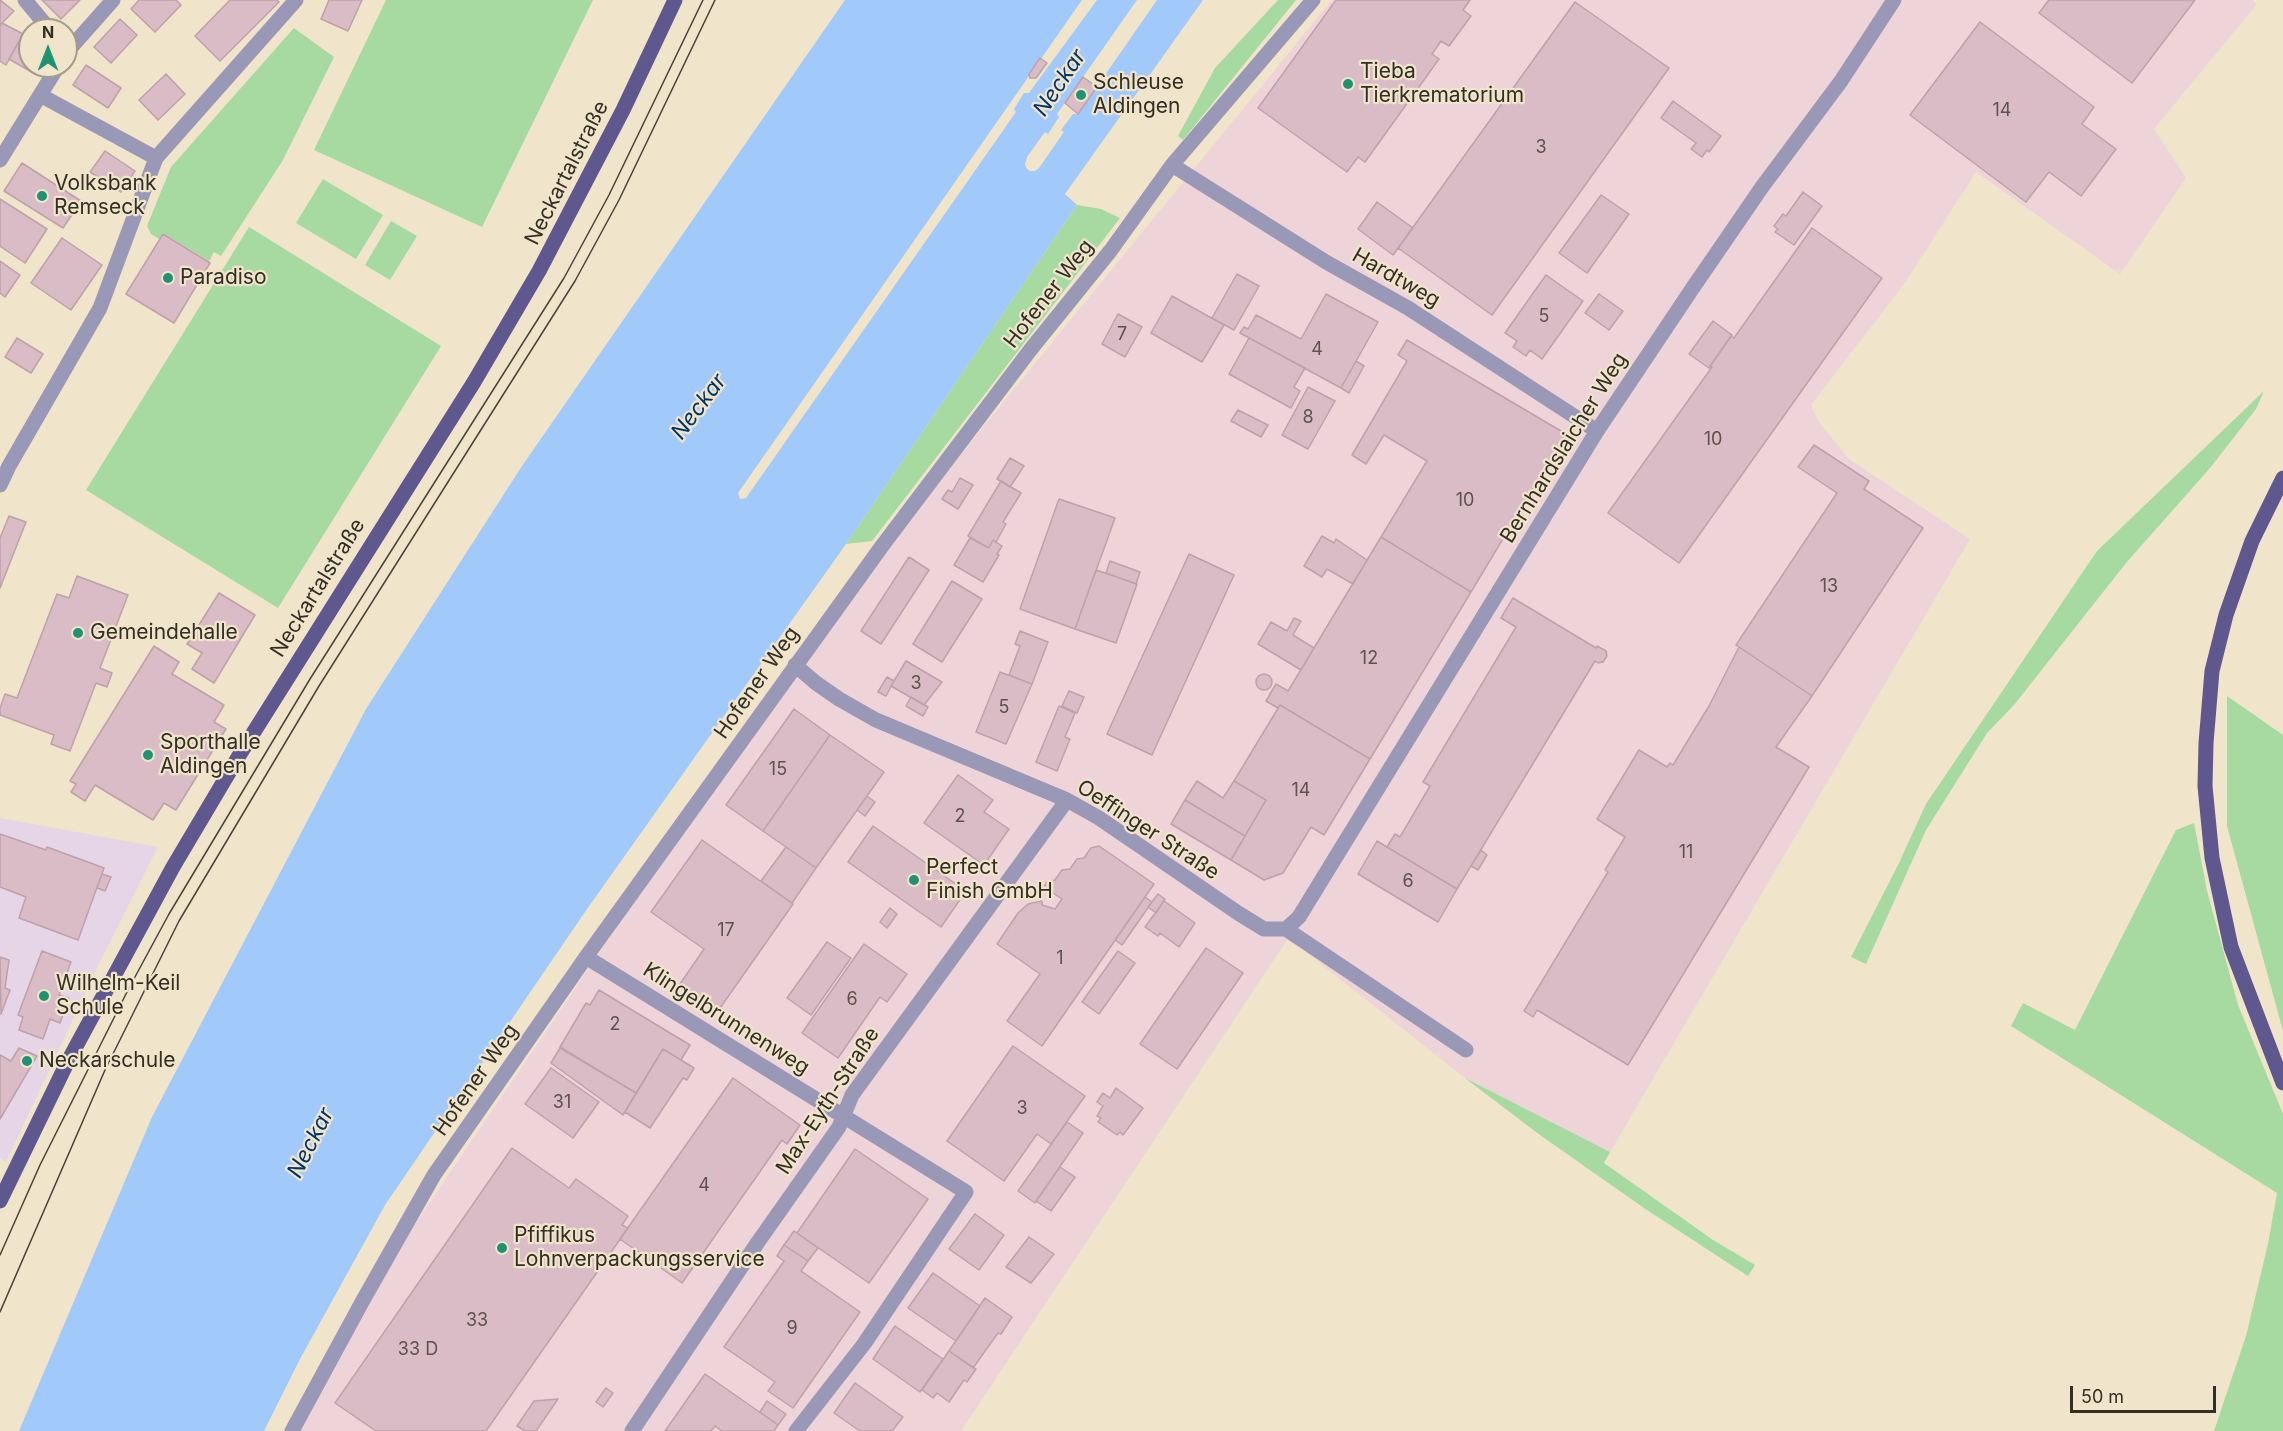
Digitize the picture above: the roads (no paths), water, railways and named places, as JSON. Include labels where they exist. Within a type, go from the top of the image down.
[{"type":"main road","name":"Neckartalstraße","points":[[0,1201],[67,1063],[179,857],[285,680],[474,382],[539,271],[624,110],[675,0]]},
{"type":"main road","points":[[2283,478],[2252,541],[2226,615],[2212,671],[2205,786],[2212,858],[2231,947],[2283,1083]]},
{"type":"street","points":[[25,0],[40,18]]},
{"type":"street","points":[[78,37],[113,0]]},
{"type":"street","points":[[0,485],[4,463],[100,308],[156,158],[296,0]]},
{"type":"street","name":"Hofener Weg","points":[[292,1431],[434,1175],[795,664],[1031,349],[1111,250],[1172,165],[1313,0]]},
{"type":"street","name":"Bernhardslaicher Weg","points":[[1286,929],[1293,925],[1299,917],[1597,431],[1698,279],[1762,187],[1841,81],[1894,0]]},
{"type":"street","points":[[0,160],[51,78]]},
{"type":"street","points":[[40,95],[156,158]]},
{"type":"street","name":"Hardtweg","points":[[1172,165],[1326,262],[1408,308],[1597,431]]},
{"type":"street","name":"Oeffinger Straße","points":[[795,664],[839,699],[876,720],[1067,800],[1099,818],[1264,929],[1286,929],[1466,1050]]},
{"type":"street","name":"Max-Eyth-Straße","points":[[632,1431],[758,1242],[839,1127],[852,1095],[1067,800]]},
{"type":"street","name":"Klingelbrunnenweg","points":[[586,957],[966,1192],[864,1344],[796,1431]]},
{"type":"water","name":"Neckar","points":[[845,0],[1082,0],[738,493],[740,499],[746,498],[844,358],[1016,112],[1014,109],[1024,93],[1029,93],[1097,0],[1137,0],[1057,114],[1059,117],[1048,134],[1045,132],[1027,157],[1025,164],[1030,171],[1039,168],[1064,132],[1061,130],[1073,114],[1078,114],[1157,0],[1203,0],[1065,194],[1077,205],[846,544],[587,909],[385,1205],[300,1359],[264,1431],[19,1431],[152,1117],[366,709],[522,466]]},
{"type":"tram line","points":[[0,1255],[40,1165],[169,914],[310,679],[564,278],[609,195],[703,0]]},
{"type":"tram line","points":[[0,1312],[105,1070],[179,921],[319,686],[575,281],[619,200],[715,0]]},
{"type":"place","name":"Tieba Tierkrematorium","points":[[1348,84]]},
{"type":"place","name":"Schleuse Aldingen","points":[[1081,95]]},
{"type":"place","name":"Volksbank Remseck","points":[[42,196]]},
{"type":"place","name":"Paradiso","points":[[168,278]]},
{"type":"place","name":"Gemeindehalle","points":[[78,633]]},
{"type":"place","name":"Sporthalle Aldingen","points":[[148,755]]},
{"type":"place","name":"Perfect Finish GmbH","points":[[914,880]]},
{"type":"place","name":"Wilhelm-Keil Schule","points":[[44,996]]},
{"type":"place","name":"Neckarschule","points":[[27,1061]]},
{"type":"place","name":"Pfiffikus Lohnverpackungsservice","points":[[502,1248]]}]
